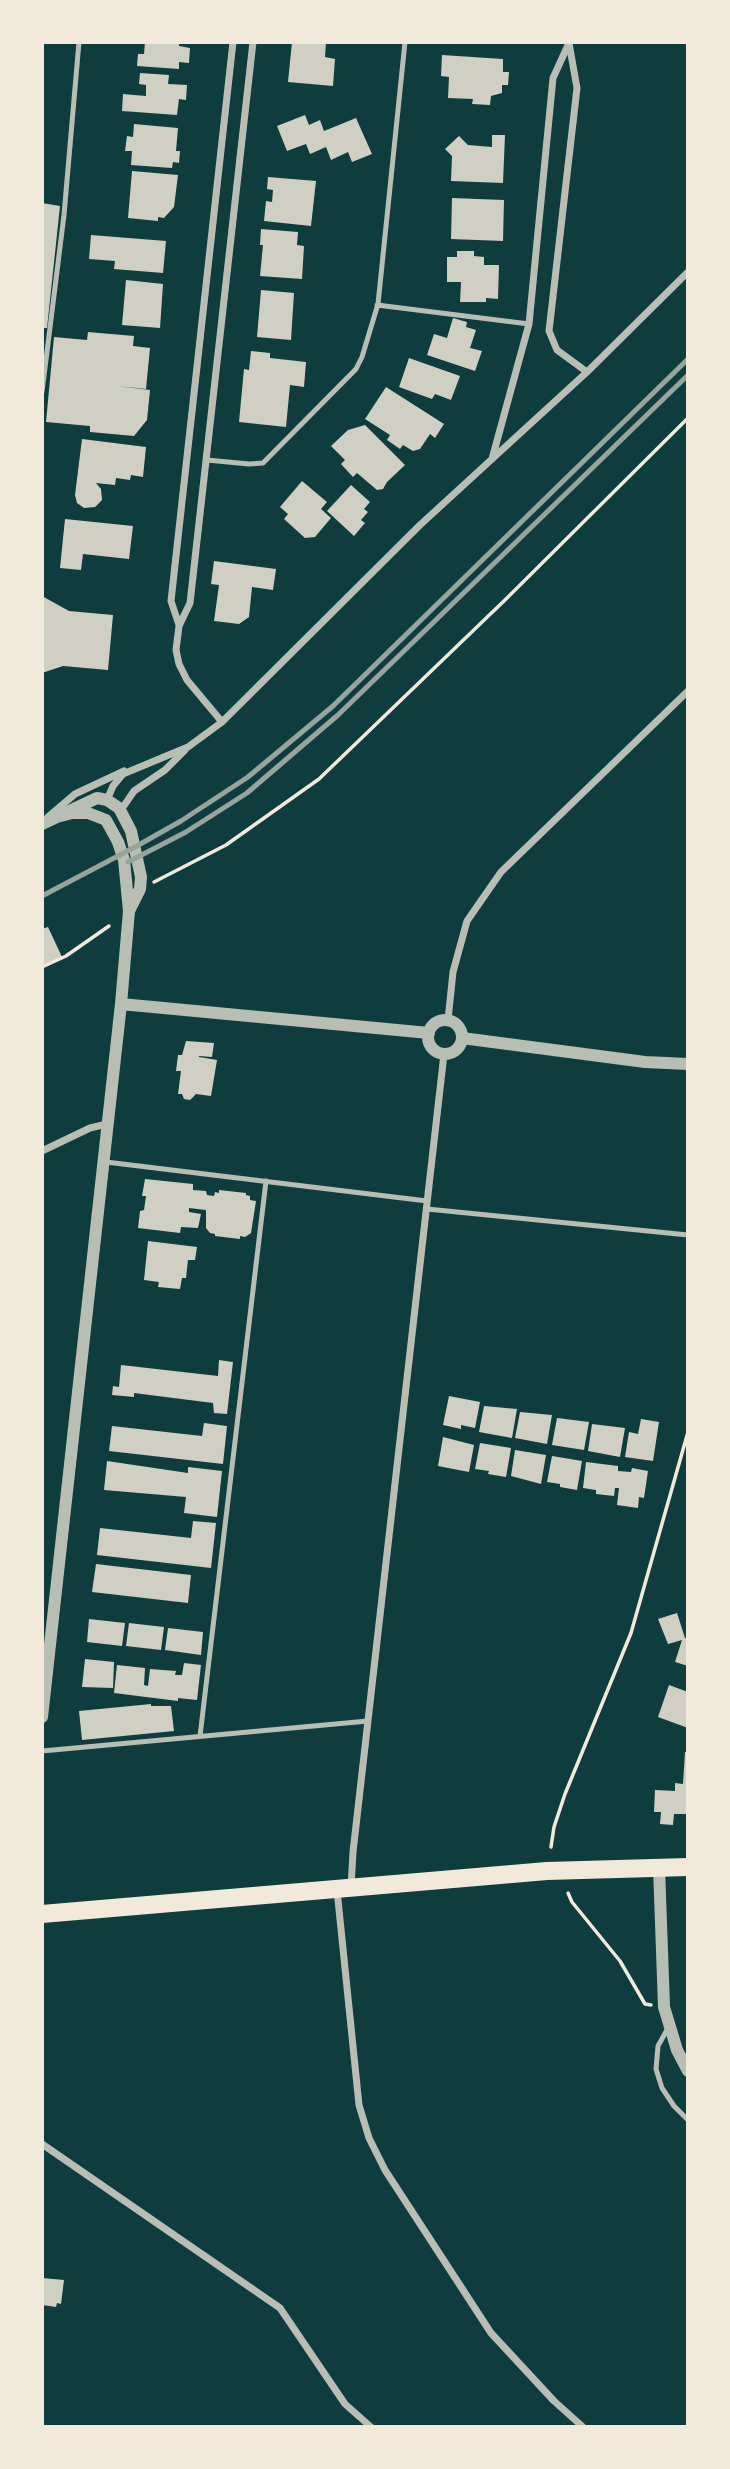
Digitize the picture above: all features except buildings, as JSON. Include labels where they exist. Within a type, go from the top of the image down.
[{"type":"main road","points":[[42,1914],[575,1869],[688,1867]]},
{"type":"street","points":[[179,626],[172,601],[233,42]]},
{"type":"street","points":[[222,722],[191,685],[179,664],[176,650],[179,626],[190,603],[253,42]]},
{"type":"street","points":[[492,460],[530,324],[553,78],[569,43]]},
{"type":"street","points":[[569,43],[577,88],[549,331],[557,350],[587,372]]},
{"type":"street","points":[[103,818],[121,810],[134,792],[168,768],[188,747],[222,722],[420,525],[587,372],[688,272]]},
{"type":"street","points":[[448,1020],[453,971],[467,922],[501,872],[688,691]]},
{"type":"street","points":[[46,821],[80,790],[188,747]]},
{"type":"street","points":[[103,818],[107,800],[121,776],[141,765]]},
{"type":"street","points":[[46,821],[97,798],[107,800],[121,810],[128,822],[140,872],[140,889],[129,911]]},
{"type":"street","points":[[42,1717],[129,911],[123,854],[110,825],[103,818],[82,813],[46,821]]},
{"type":"street","points":[[121,1004],[429,1033]]},
{"type":"street","points":[[448,1020],[459,1026],[463,1038],[454,1052],[444,1054],[433,1049],[428,1039],[429,1033],[434,1024],[448,1020]]},
{"type":"street","points":[[463,1038],[645,1062],[688,1064]]},
{"type":"street","points":[[444,1054],[368,1721],[344,1888],[359,2105],[369,2138],[385,2170],[491,2333],[554,2401],[583,2427]]},
{"type":"street","points":[[42,1151],[87,1129],[107,1124]]},
{"type":"street","points":[[659,1867],[664,2007],[682,2063],[688,2071]]},
{"type":"street","points":[[42,2144],[280,2308],[345,2404],[371,2427]]},
{"type":"lane","points":[[42,392],[64,215],[79,42]]},
{"type":"lane","points":[[208,460],[263,463],[356,369],[362,357],[377,305],[405,42]]},
{"type":"lane","points":[[377,305],[530,324]]},
{"type":"lane","points":[[103,1161],[266,1181],[427,1205],[688,1235]]},
{"type":"lane","points":[[200,1737],[266,1181]]},
{"type":"lane","points":[[42,1751],[368,1721]]},
{"type":"lane","points":[[669,2026],[658,2046],[656,2069],[662,2088],[688,2120]]},
{"type":"path","points":[[140,889],[226,845],[319,779],[506,599],[688,418]]},
{"type":"path","points":[[42,967],[66,956],[109,926]]},
{"type":"path","points":[[551,1847],[554,1827],[565,1794],[631,1633],[688,1432]]},
{"type":"path","points":[[568,1893],[572,1902],[620,1961],[645,2004],[664,2007]]},
{"type":"railway","points":[[42,896],[181,821],[248,777],[333,706],[688,359]]},
{"type":"railway","points":[[128,862],[186,832],[247,793],[338,715],[688,375]]}]
